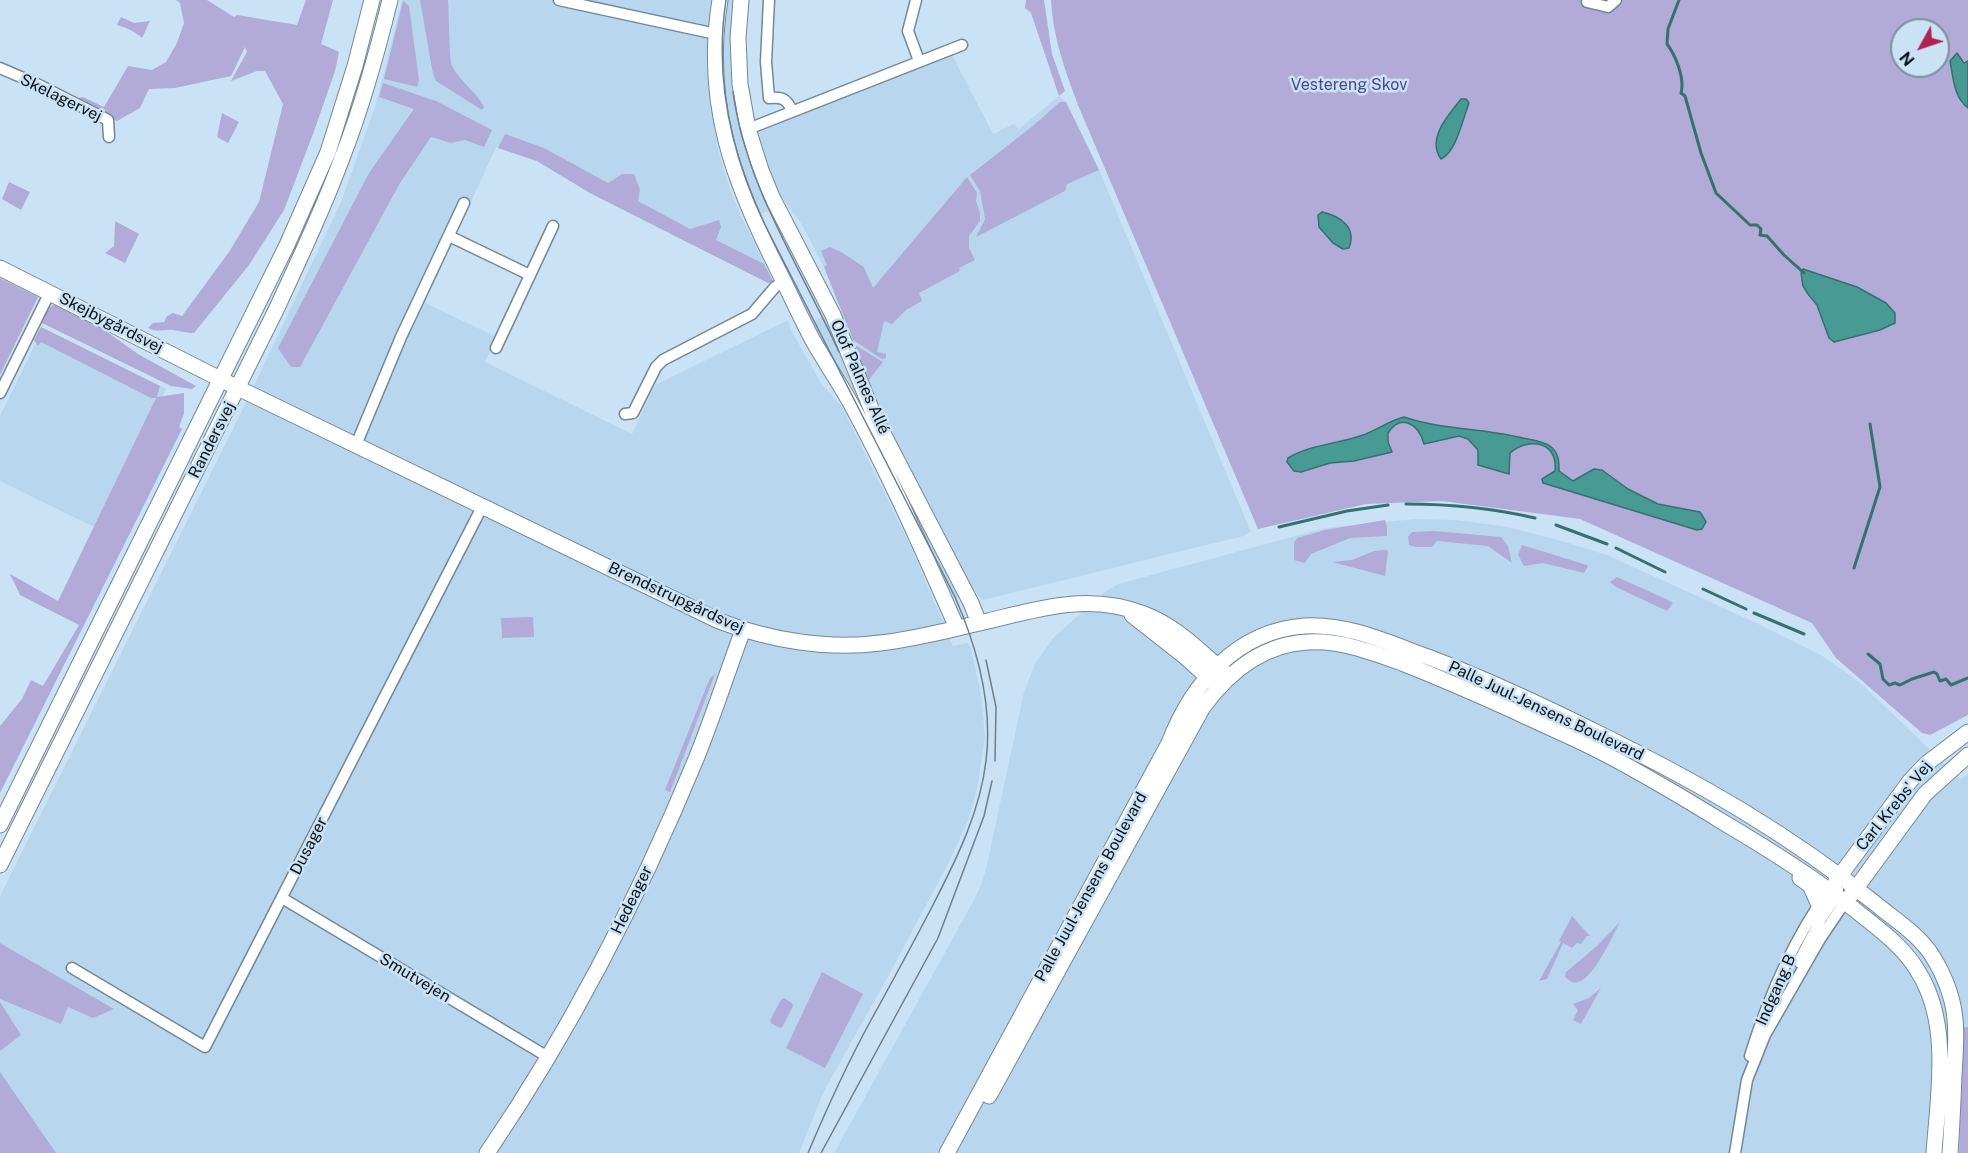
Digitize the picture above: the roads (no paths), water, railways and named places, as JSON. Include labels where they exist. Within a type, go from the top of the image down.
[{"type":"street","name":"Randersvej","points":[[0,825],[287,245],[328,152],[355,66],[372,0]]},
{"type":"street","name":"Randersvej","points":[[0,865],[238,388],[314,229],[343,158],[390,0]]},
{"type":"street","points":[[559,0],[716,34]]},
{"type":"street","name":"Olof Palmes Allé","points":[[720,0],[716,34],[717,86],[727,150],[748,209],[783,282],[812,338],[849,401],[910,522],[957,628]]},
{"type":"street","name":"Olof Palmes Allé","points":[[741,0],[738,61],[748,129],[761,170],[772,197],[833,315],[868,402],[971,603],[979,623]]},
{"type":"street","points":[[770,0],[766,62],[770,98],[785,99],[792,111]]},
{"type":"street","points":[[916,0],[908,31],[919,62]]},
{"type":"street","points":[[1587,2],[1608,7],[1616,0]]},
{"type":"street","points":[[748,129],[962,45]]},
{"type":"street","name":"Skelagervej","points":[[0,68],[108,120],[109,137]]},
{"type":"street","points":[[356,445],[402,337],[464,203]]},
{"type":"street","points":[[496,348],[553,226]]},
{"type":"street","points":[[449,236],[530,275]]},
{"type":"street","name":"Skejbygårdsvej","points":[[0,268],[238,388]]},
{"type":"street","points":[[625,414],[633,413],[656,367],[663,360],[752,314],[775,287],[783,282]]},
{"type":"street","points":[[0,393],[50,292]]},
{"type":"street","name":"Brendstrupgårdsvej","points":[[238,388],[719,621],[743,630],[773,638],[846,645],[880,643],[957,628],[1055,604],[1081,604],[1125,610],[1152,618],[1191,642],[1216,676]]},
{"type":"street","name":"Dusager","points":[[72,968],[205,1047],[482,507]]},
{"type":"street","name":"Brendstrupgårdsvej","points":[[1125,610],[1183,655],[1216,676]]},
{"type":"street","name":"Palle Juul-Jensens Boulevard","points":[[947,1153],[1164,753],[1176,724],[1245,644],[1264,634],[1305,626],[1329,626],[1380,639],[1508,689],[1653,760],[1712,791],[1771,827],[1887,935],[1920,973],[1931,996],[1939,1038],[1938,1105],[1934,1153]]},
{"type":"street","name":"Hedeager","points":[[487,1153],[548,1058],[595,974],[650,865],[697,756],[743,630]]},
{"type":"street","name":"Palle Juul-Jensens Boulevard","points":[[958,1153],[1168,768],[1186,720],[1216,676],[1272,649],[1289,644],[1320,642],[1364,650],[1449,681],[1606,754],[1812,876],[1838,888],[1856,888],[1914,934],[1931,954],[1943,975],[1955,1018],[1950,1153]]},
{"type":"street","name":"Carl Krebs' Vej","points":[[1838,888],[1910,781],[1926,764],[1968,732]]},
{"type":"street","name":"Carl Krebs' Vej","points":[[1856,888],[1925,794],[1968,755]]},
{"type":"street","points":[[1711,815],[1748,826],[1780,844],[1838,888],[1800,959],[1801,973],[1765,1035],[1747,1080],[1735,1153]]},
{"type":"street","points":[[1754,840],[1810,885],[1819,905]]},
{"type":"street","name":"Indgang B","points":[[1747,1080],[1749,1059],[1769,998],[1819,905],[1838,888]]},
{"type":"street","name":"Smutvejen","points":[[282,898],[548,1058]]},
{"type":"waterway","points":[[1679,0],[1668,29],[1667,44],[1679,68],[1682,81],[1681,93],[1685,96],[1701,153],[1716,193],[1750,225],[1757,225],[1761,229],[1760,235],[1767,236],[1804,273]]},
{"type":"waterway","points":[[1854,568],[1880,487],[1870,424]]},
{"type":"waterway","points":[[1406,504],[1471,507],[1535,518]]},
{"type":"waterway","points":[[1279,527],[1347,511],[1388,505]]},
{"type":"waterway","points":[[1556,525],[1607,544]]},
{"type":"waterway","points":[[1616,548],[1665,572]]},
{"type":"waterway","points":[[1703,589],[1746,609]]},
{"type":"waterway","points":[[1754,613],[1804,634]]},
{"type":"waterway","points":[[1868,654],[1880,664],[1883,679],[1889,685],[1895,683],[1900,685],[1934,672],[1940,681],[1946,679],[1951,685],[1968,678]]},
{"type":"tram line","points":[[726,0],[722,58],[724,87],[728,116],[743,171],[765,225],[955,597],[976,656],[987,719],[988,740],[983,780],[967,833],[935,901],[853,1054],[808,1153]]},
{"type":"tram line","points":[[733,92],[740,127],[762,193],[839,352]]},
{"type":"tram line","points":[[986,660],[996,707],[995,761]]},
{"type":"tram line","points":[[821,1153],[938,938],[984,816],[992,781]]},
{"type":"park label","name":"Vestereng Skov","points":[[1349,85]]}]
